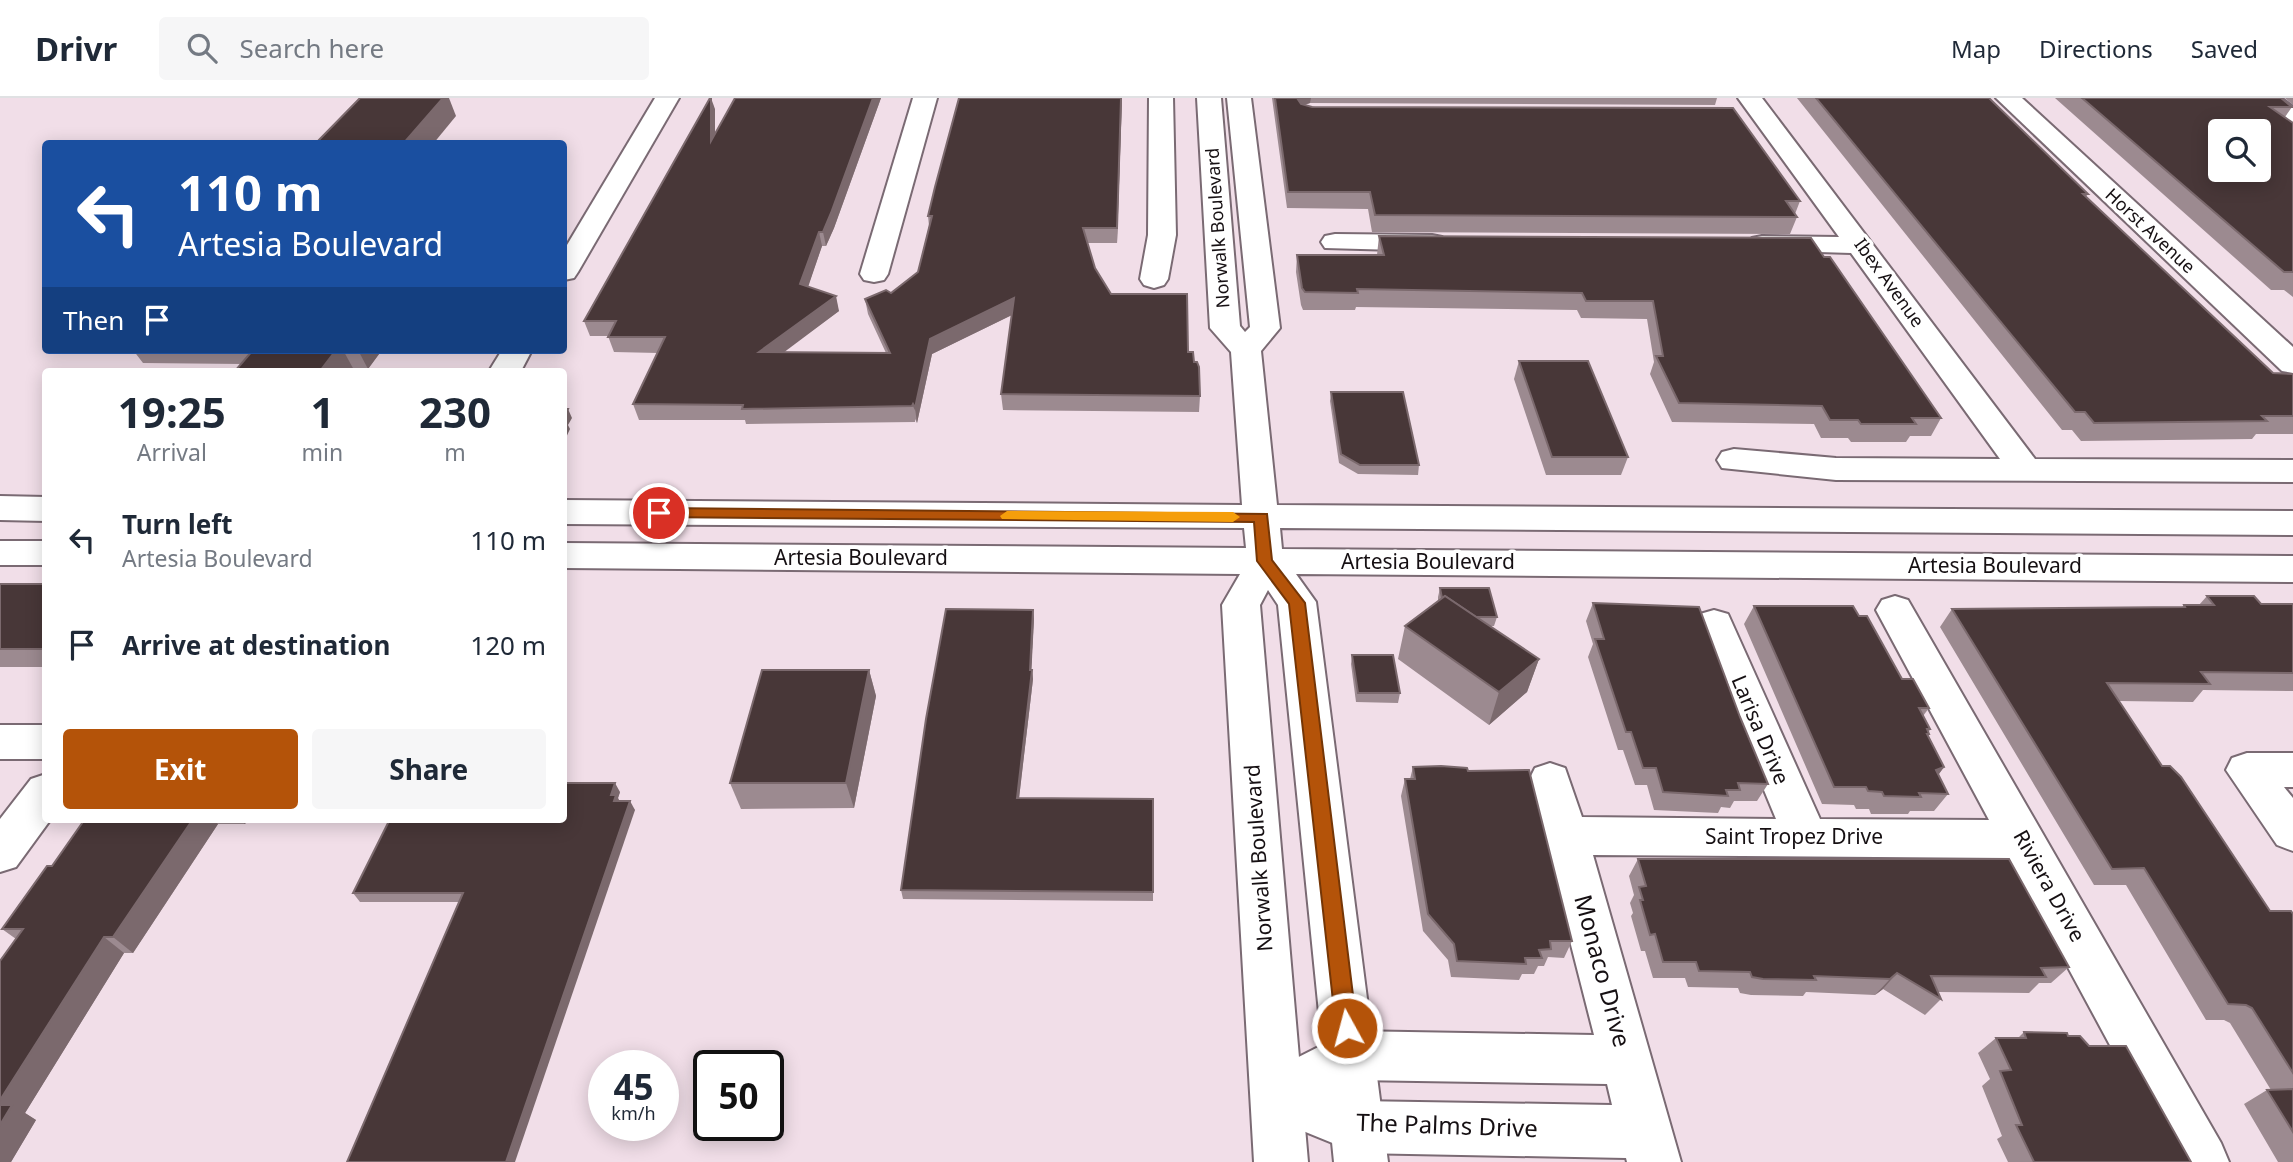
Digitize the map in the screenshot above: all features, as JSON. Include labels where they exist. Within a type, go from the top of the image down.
[{"type":"main road","points":[[567,267],[667,98]]},
{"type":"main road","points":[[874,274],[925,98]]},
{"type":"main road","points":[[1154,279],[1162,235],[1161,98]]},
{"type":"main road","name":"Norwalk Boulevard","points":[[1209,98],[1225,328],[1247,350],[1265,328],[1239,98]]},
{"type":"main road","name":"Horst Avenue","points":[[2008,98],[2293,364]]},
{"type":"main road","points":[[2266,98],[2293,118]]},
{"type":"main road","name":"Ibex Avenue","points":[[1750,109],[1861,245],[2025,469]]},
{"type":"main road","points":[[1335,242],[1459,243]]},
{"type":"main road","points":[[1736,244],[1861,245]]},
{"type":"main road","points":[[1247,350],[1265,561],[1297,603],[1359,1145]]},
{"type":"main road","points":[[1734,460],[1836,469],[2293,471]]},
{"type":"main road","points":[[0,509],[42,509]]},
{"type":"main road","name":"Artesia Boulevard","points":[[567,512],[2293,523]]},
{"type":"main road","points":[[0,553],[42,553]]},
{"type":"main road","name":"Artesia Boulevard","points":[[567,556],[2293,569]]},
{"type":"main road","name":"Norwalk Boulevard","points":[[1265,561],[1241,605],[1281,1162]]},
{"type":"main road","name":"Riviera Drive","points":[[1895,610],[2202,1162]]},
{"type":"main road","name":"Larisa Drive","points":[[1714,624],[1806,837]]},
{"type":"main road","points":[[0,741],[42,742]]},
{"type":"main road","points":[[2293,770],[2247,770],[2293,832]]},
{"type":"main road","name":"Monaco Drive","points":[[1550,780],[1650,1147]]},
{"type":"main road","points":[[0,853],[42,797]]},
{"type":"main road","name":"Saint Tropez Drive","points":[[1566,836],[2023,839]]},
{"type":"main road","points":[[1277,1095],[1350,1055],[1626,1060]]},
{"type":"main road","name":"The Palms Drive","points":[[1277,1095],[1359,1145],[1650,1147]]},
{"type":"building","points":[[360,98],[443,98],[406,140],[319,140]]},
{"type":"building","points":[[710,98],[711,141],[735,98],[873,98],[831,213],[823,232],[819,232],[800,284],[836,296],[759,352],[890,353],[865,299],[886,290],[891,293],[918,272],[932,216],[928,216],[959,98],[1121,98],[1117,228],[1083,228],[1095,268],[1111,294],[1187,294],[1188,352],[1193,352],[1194,362],[1197,362],[1199,367],[1200,396],[1001,394],[1014,298],[930,339],[915,408],[913,404],[742,409],[743,405],[633,404],[665,337],[608,337],[616,321],[584,321]]},
{"type":"building","points":[[1275,98],[1297,98],[1301,104],[1312,107],[1733,108],[1800,201],[1786,201],[1797,217],[1375,215],[1370,192],[1288,192]]},
{"type":"building","points":[[1816,98],[1989,98],[2088,194],[2083,194],[2273,373],[2293,374],[2293,416],[2262,416],[2267,421],[2094,423],[2085,412],[2075,412]]},
{"type":"building","points":[[2082,98],[2281,98],[2292,107],[2270,107],[2293,123],[2293,272],[2284,272]]},
{"type":"building","points":[[1379,236],[1811,238],[1824,257],[1830,257],[1941,418],[1912,418],[1916,424],[1861,424],[1858,420],[1830,420],[1822,406],[1679,403],[1656,356],[1663,356],[1653,301],[1586,301],[1582,293],[1357,289],[1358,293],[1305,292],[1302,288],[1297,255],[1384,255]]},
{"type":"building","points":[[250,354],[333,354],[322,368],[238,368]]},
{"type":"building","points":[[1519,361],[1588,361],[1628,457],[1552,457]]},
{"type":"building","points":[[1331,392],[1403,392],[1419,465],[1360,465],[1341,454]]},
{"type":"building","points":[[0,584],[42,584],[42,649],[0,649]]},
{"type":"building","points":[[1440,588],[1489,588],[1497,617],[1476,617],[1445,596],[1442,598]]},
{"type":"building","points":[[1445,596],[1539,659],[1499,692],[1405,626]]},
{"type":"building","points":[[2207,596],[2254,596],[2261,604],[2293,604],[2293,673],[2201,672],[2210,684],[2107,683],[2162,766],[2170,766],[2181,777],[2270,911],[2291,911],[2293,914],[2293,1073],[2252,1008],[2228,1004],[2144,868],[2112,869],[1952,609],[2214,605]]},
{"type":"building","points":[[1593,603],[1699,607],[1768,784],[1738,783],[1740,790],[1726,790],[1728,796],[1663,792],[1656,768],[1643,768],[1631,732],[1626,732],[1595,639],[1604,639]]},
{"type":"building","points":[[1754,606],[1853,606],[1859,616],[1867,616],[1902,679],[1913,679],[1929,708],[1919,708],[1930,729],[1927,729],[1927,734],[1944,767],[1936,770],[1948,794],[1919,793],[1921,797],[1884,796],[1882,792],[1868,791],[1866,787],[1834,787]]},
{"type":"building","points":[[946,609],[1033,610],[1032,670],[1017,798],[1153,799],[1153,892],[901,890],[926,719]]},
{"type":"building","points":[[1352,655],[1393,655],[1400,693],[1358,693]]},
{"type":"building","points":[[762,670],[869,670],[846,783],[730,783]]},
{"type":"building","points":[[1413,767],[1467,768],[1468,771],[1529,770],[1572,941],[1550,941],[1551,949],[1539,950],[1542,958],[1525,958],[1526,964],[1457,961],[1454,944],[1428,914],[1405,779],[1415,779]]},
{"type":"building","points":[[567,783],[615,783],[611,795],[616,795],[614,801],[630,801],[506,1162],[347,1162],[463,893],[353,893],[388,823],[567,823]]},
{"type":"building","points":[[82,823],[190,823],[113,937],[104,937],[0,1100],[0,961],[23,929],[2,929],[47,866],[52,866]]},
{"type":"building","points":[[1638,859],[2009,859],[2069,967],[2041,968],[2046,977],[1931,976],[1941,999],[1897,973],[1890,979],[1814,976],[1816,980],[1763,979],[1752,977],[1750,972],[1699,971],[1696,962],[1663,962],[1655,934],[1650,935],[1640,900],[1643,900],[1639,887],[1646,886]]},
{"type":"building","points":[[2024,1032],[2067,1033],[2068,1036],[2080,1036],[2089,1046],[2126,1046],[2191,1162],[2034,1162],[2016,1125],[2022,1125],[2000,1071],[2011,1070],[1996,1038],[2026,1038]]},
{"type":"building","points":[[2293,1089],[2293,1132],[2267,1090]]},
{"type":"building","points":[[0,1105],[12,1105],[0,1125]]},
{"type":"slow traffic","points":[[1007,516],[1233,517]]},
{"type":"route","points":[[659,513],[1261,517],[1265,561],[1297,603],[1347,1028]]}]
